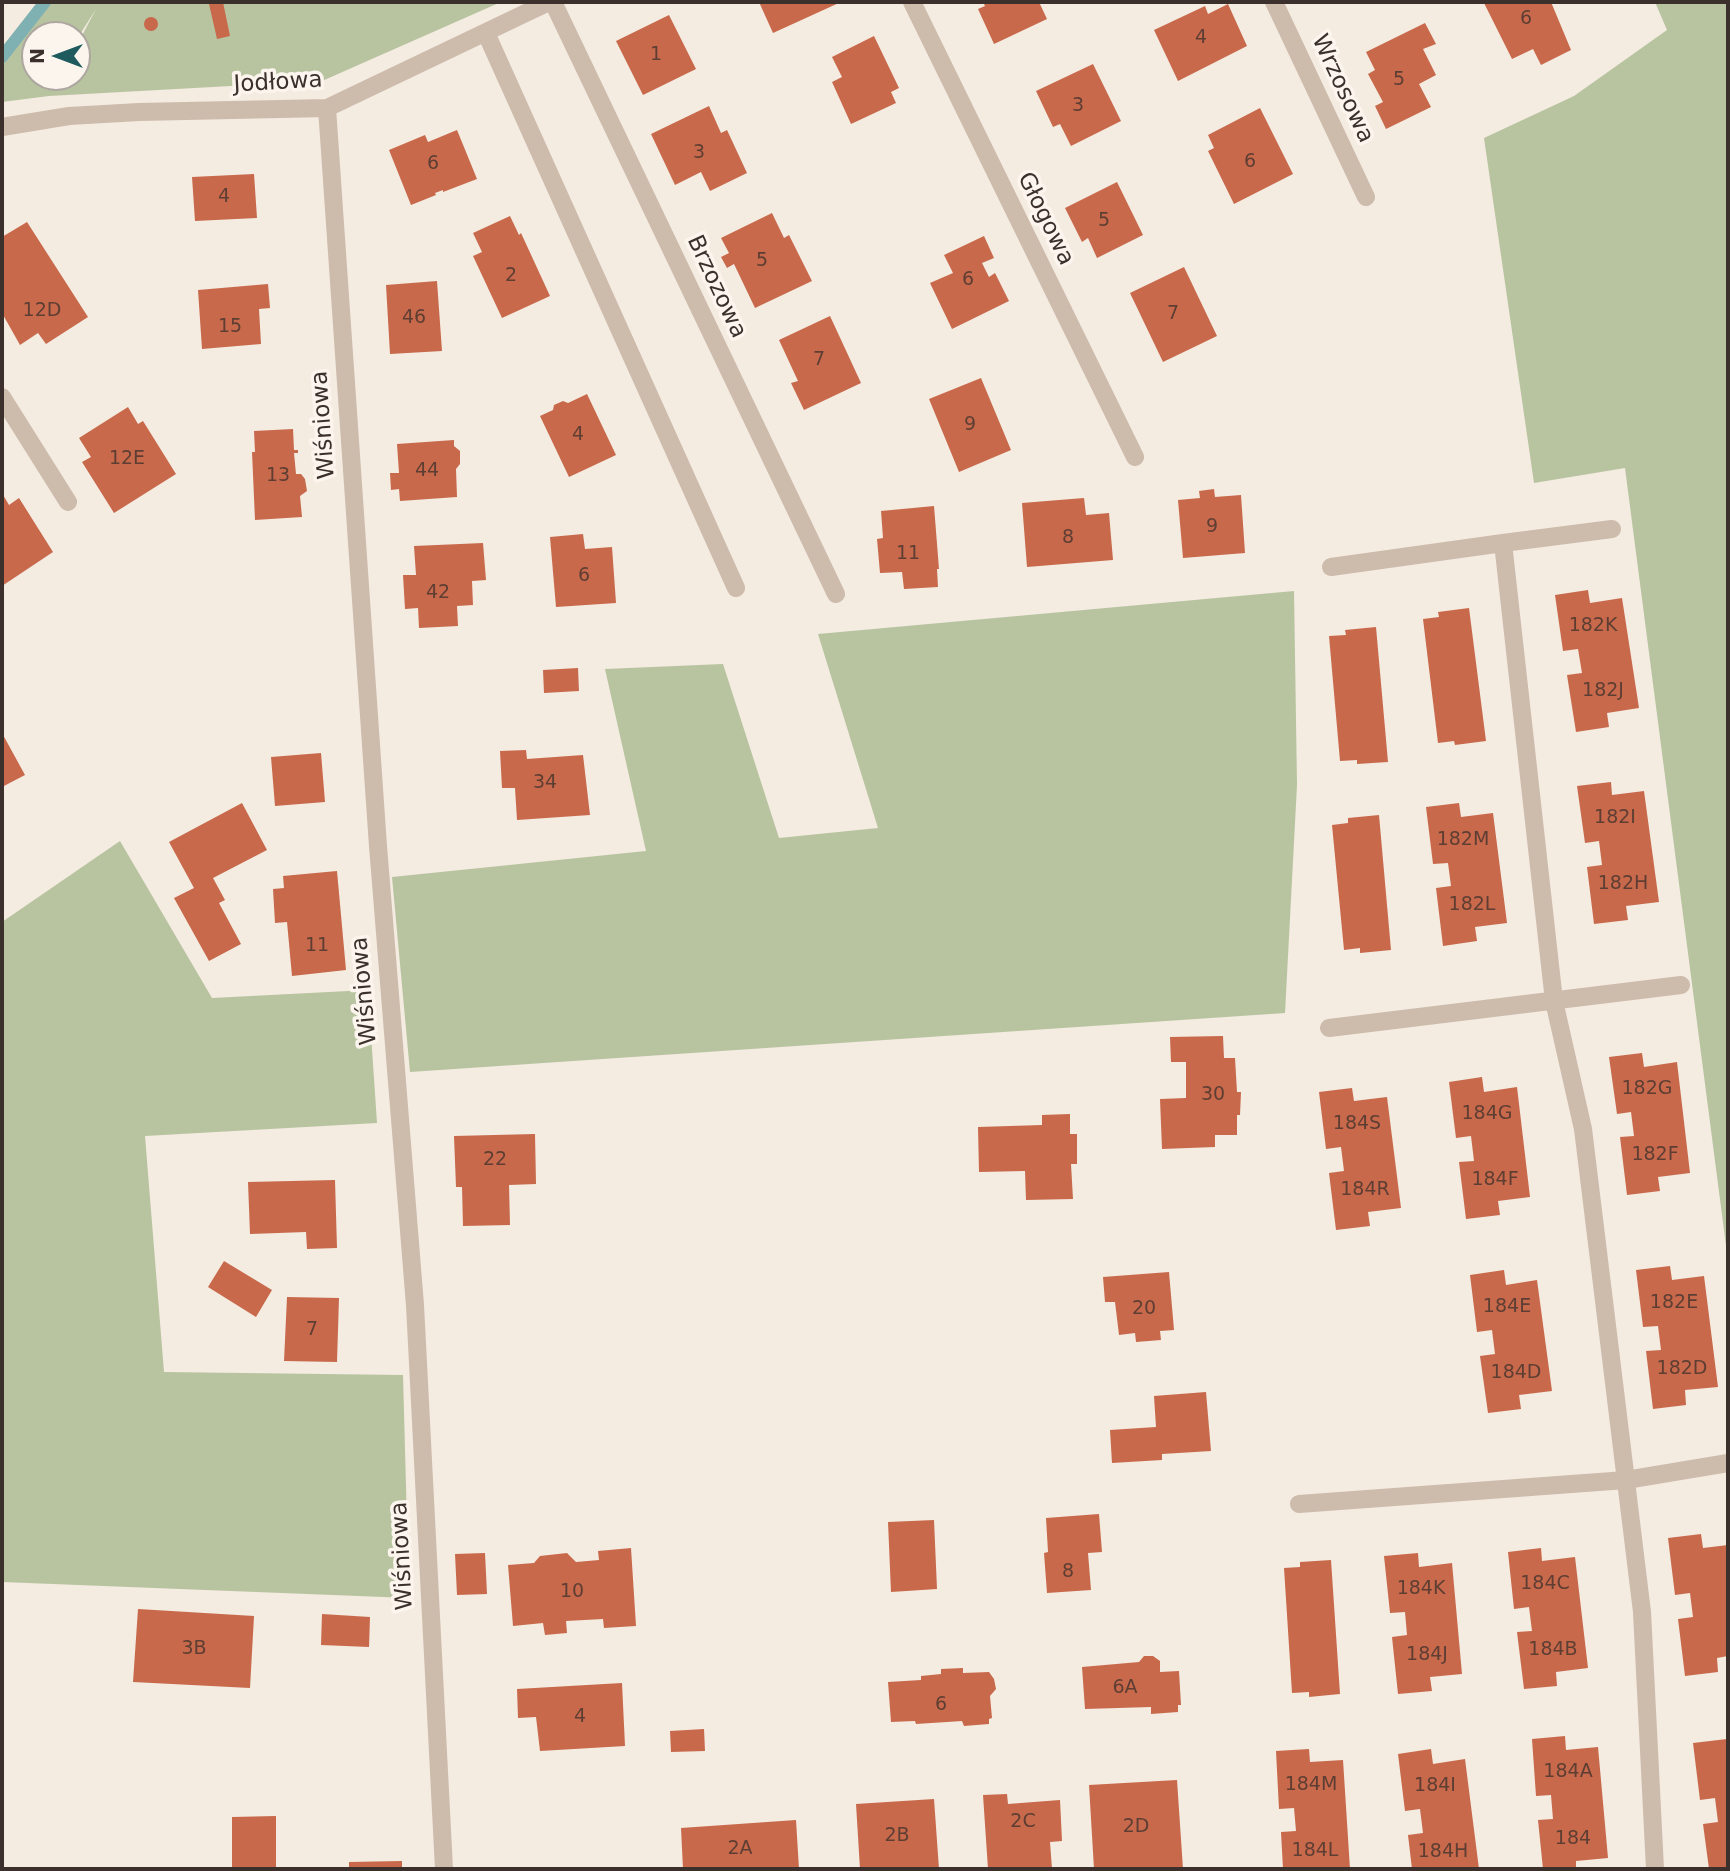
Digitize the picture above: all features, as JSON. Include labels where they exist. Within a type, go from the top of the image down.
[{"type":"street","name":"Jodłowa","points":[[2,127],[69,116],[327,108],[551,2]]},
{"type":"street","name":"Brzozowa","points":[[551,2],[836,594]]},
{"type":"street","name":"Głogowa","points":[[912,2],[1135,457]]},
{"type":"street","name":"Wrzosowa","points":[[1274,2],[1366,197]]},
{"type":"street","points":[[486,33],[736,588]]},
{"type":"street","name":"Wiśniowa","points":[[327,108],[377,832],[415,1305],[444,1869]]},
{"type":"street","points":[[2,397],[68,502]]},
{"type":"street","points":[[1331,567],[1612,529]]},
{"type":"street","points":[[1503,542],[1554,1001],[1583,1129],[1642,1612],[1655,1869]]},
{"type":"street","points":[[1329,1028],[1681,985]]},
{"type":"street","points":[[1299,1504],[1626,1480],[1728,1463]]},
{"type":"green space","points":[[40,2],[501,2],[322,81],[49,96],[2,102],[2,47],[21,24],[21,91],[91,91],[90,21],[96,9],[88,21],[24,21]]},
{"type":"green space","points":[[1655,2],[1728,2],[1728,1261],[1625,468],[1534,483],[1484,138],[1574,96],[1667,30]]},
{"type":"green space","points":[[1294,591],[1297,785],[1285,1013],[410,1072],[392,877],[646,851],[605,669],[723,664],[779,838],[878,828],[818,634]]},
{"type":"green space","points":[[120,841],[212,998],[368,990],[377,1123],[145,1136],[164,1372],[403,1375],[409,1598],[2,1582],[2,922]]},
{"type":"building","points":[[223,2],[230,36],[217,39],[209,4]]},
{"type":"building","points":[[759,2],[841,2],[773,33]]},
{"type":"building","points":[[983,2],[1039,2],[1047,19],[994,44],[978,9],[985,6]]},
{"type":"building","points":[[1551,2],[1571,50],[1541,65],[1533,49],[1512,59],[1484,3]]},
{"type":"building","points":[[1228,4],[1247,46],[1178,81],[1154,30],[1205,6],[1208,14]]},
{"type":"building","points":[[669,15],[696,69],[643,95],[616,41]]},
{"type":"building","points":[[151,17],[156,19],[156,29],[151,31],[146,29],[144,24],[146,19]]},
{"type":"building","points":[[1425,23],[1436,44],[1423,49],[1436,75],[1419,84],[1431,107],[1386,129],[1375,106],[1383,102],[1368,74],[1375,70],[1366,52]]},
{"type":"building","points":[[874,36],[899,88],[891,92],[896,103],[851,124],[832,82],[842,77],[832,57]]},
{"type":"building","points":[[1093,64],[1121,121],[1071,146],[1060,124],[1053,127],[1036,91]]},
{"type":"building","points":[[709,106],[721,133],[727,130],[747,173],[710,191],[701,172],[675,185],[651,134]]},
{"type":"building","points":[[1260,108],[1293,174],[1234,204],[1208,151],[1214,148],[1208,135]]},
{"type":"building","points":[[457,130],[477,179],[435,193],[436,195],[411,205],[389,150],[425,135],[428,142]]},
{"type":"building","points":[[254,174],[257,218],[195,221],[192,177]]},
{"type":"building","points":[[1117,182],[1143,235],[1097,258],[1088,238],[1082,242],[1065,208]]},
{"type":"building","points":[[772,213],[784,238],[789,235],[812,281],[755,308],[734,264],[727,268],[721,257],[729,253],[721,238]]},
{"type":"building","points":[[510,216],[519,235],[521,233],[550,296],[502,318],[473,256],[482,252],[473,233]]},
{"type":"building","points":[[27,222],[88,317],[46,344],[38,333],[20,345],[2,313],[2,237]]},
{"type":"building","points":[[984,236],[994,258],[982,263],[989,277],[995,273],[1009,301],[952,329],[930,283],[953,273],[944,255]]},
{"type":"building","points":[[1184,267],[1217,336],[1163,362],[1130,293]]},
{"type":"building","points":[[437,281],[442,351],[390,354],[386,285]]},
{"type":"building","points":[[268,284],[270,308],[259,309],[261,344],[202,349],[198,290]]},
{"type":"building","points":[[830,316],[861,383],[804,410],[791,383],[798,381],[779,340]]},
{"type":"building","points":[[981,378],[1011,450],[959,472],[929,399]]},
{"type":"building","points":[[587,394],[616,455],[569,477],[540,416],[553,410],[554,405],[563,401],[568,403]]},
{"type":"building","points":[[128,407],[138,424],[143,421],[176,474],[114,513],[82,462],[91,457],[79,438]]},
{"type":"building","points":[[293,429],[294,450],[298,450],[298,453],[294,453],[296,474],[301,474],[305,479],[307,491],[300,496],[302,517],[255,520],[252,452],[255,452],[254,431]]},
{"type":"building","points":[[454,440],[454,446],[460,451],[460,464],[456,469],[457,497],[400,501],[399,489],[391,490],[390,473],[399,473],[397,444]]},
{"type":"building","points":[[1214,489],[1215,497],[1241,495],[1245,553],[1183,558],[1178,500],[1200,498],[1199,491]]},
{"type":"building","points":[[2,493],[9,505],[19,498],[53,552],[2,586]]},
{"type":"building","points":[[1084,498],[1086,515],[1109,513],[1113,560],[1027,567],[1022,503]]},
{"type":"building","points":[[934,506],[938,587],[904,589],[902,572],[880,573],[877,539],[883,538],[881,511]]},
{"type":"building","points":[[583,534],[585,549],[612,547],[616,603],[556,607],[550,537]]},
{"type":"building","points":[[483,543],[486,580],[472,581],[473,605],[457,606],[458,626],[419,628],[418,608],[405,609],[403,575],[416,575],[414,546]]},
{"type":"building","points":[[1588,590],[1590,603],[1622,598],[1639,708],[1607,713],[1609,727],[1576,732],[1567,675],[1582,673],[1578,649],[1563,651],[1555,595]]},
{"type":"building","points":[[1469,608],[1486,741],[1455,745],[1454,741],[1438,743],[1423,619],[1439,617],[1438,612]]},
{"type":"building","points":[[1376,627],[1388,762],[1357,764],[1357,760],[1340,761],[1329,636],[1346,635],[1345,630]]},
{"type":"building","points":[[578,668],[579,691],[544,693],[543,670]]},
{"type":"building","points":[[2,733],[25,775],[2,787]]},
{"type":"building","points":[[526,750],[527,759],[583,755],[590,815],[517,820],[515,788],[502,788],[500,751]]},
{"type":"building","points":[[321,753],[325,802],[275,806],[271,757]]},
{"type":"building","points":[[1611,782],[1612,795],[1644,791],[1659,902],[1626,906],[1628,920],[1594,924],[1587,867],[1602,865],[1599,841],[1585,843],[1577,786]]},
{"type":"building","points":[[242,803],[267,850],[213,878],[225,900],[219,903],[241,944],[209,961],[174,898],[194,888],[169,842]]},
{"type":"building","points":[[1459,803],[1461,817],[1493,813],[1507,923],[1475,927],[1477,941],[1443,946],[1436,888],[1451,886],[1448,863],[1433,864],[1426,807]]},
{"type":"building","points":[[1379,815],[1391,950],[1360,953],[1360,948],[1344,950],[1332,825],[1348,823],[1348,818]]},
{"type":"building","points":[[337,871],[346,970],[292,976],[287,922],[275,923],[273,889],[284,888],[283,876]]},
{"type":"building","points":[[1223,1036],[1224,1058],[1235,1058],[1237,1092],[1241,1092],[1237,1135],[1215,1135],[1215,1147],[1162,1149],[1160,1099],[1186,1098],[1186,1062],[1171,1062],[1170,1037]]},
{"type":"building","points":[[1642,1053],[1644,1067],[1677,1062],[1690,1173],[1658,1177],[1660,1191],[1627,1195],[1620,1137],[1634,1136],[1631,1112],[1617,1114],[1609,1057]]},
{"type":"building","points":[[1482,1077],[1484,1092],[1517,1087],[1530,1197],[1498,1201],[1500,1215],[1466,1219],[1459,1162],[1474,1161],[1471,1136],[1456,1138],[1449,1082]]},
{"type":"building","points":[[1352,1088],[1354,1101],[1387,1097],[1401,1208],[1368,1212],[1370,1226],[1336,1230],[1329,1173],[1344,1171],[1341,1147],[1326,1149],[1319,1092]]},
{"type":"building","points":[[1070,1114],[1070,1134],[1077,1134],[1077,1164],[1071,1164],[1073,1199],[1026,1200],[1025,1171],[979,1172],[978,1127],[1042,1125],[1042,1115]]},
{"type":"building","points":[[535,1134],[536,1184],[509,1185],[510,1225],[463,1226],[462,1187],[456,1187],[454,1136]]},
{"type":"building","points":[[335,1180],[337,1248],[307,1249],[306,1232],[250,1234],[248,1182]]},
{"type":"building","points":[[224,1261],[272,1290],[256,1317],[208,1287]]},
{"type":"building","points":[[1670,1266],[1672,1280],[1704,1276],[1718,1387],[1685,1390],[1686,1405],[1653,1409],[1646,1351],[1661,1350],[1658,1326],[1643,1327],[1636,1270]]},
{"type":"building","points":[[1504,1270],[1506,1285],[1537,1280],[1552,1391],[1519,1395],[1521,1409],[1488,1413],[1480,1356],[1495,1354],[1492,1330],[1477,1332],[1470,1275]]},
{"type":"building","points":[[1169,1272],[1174,1330],[1160,1331],[1161,1340],[1136,1342],[1135,1333],[1119,1335],[1115,1302],[1105,1302],[1103,1277]]},
{"type":"building","points":[[287,1297],[339,1298],[337,1362],[284,1361]]},
{"type":"building","points":[[1206,1392],[1211,1451],[1162,1454],[1162,1460],[1112,1463],[1110,1430],[1156,1427],[1154,1396]]},
{"type":"building","points":[[1099,1514],[1102,1552],[1088,1553],[1091,1590],[1047,1593],[1044,1553],[1048,1552],[1046,1518]]},
{"type":"building","points":[[934,1520],[937,1589],[891,1592],[888,1522]]},
{"type":"building","points":[[1701,1534],[1703,1548],[1728,1545],[1728,1656],[1717,1658],[1718,1672],[1685,1676],[1678,1619],[1693,1617],[1690,1593],[1675,1595],[1668,1538]]},
{"type":"building","points":[[631,1548],[636,1626],[604,1628],[603,1619],[566,1621],[567,1633],[545,1635],[543,1623],[513,1626],[508,1565],[534,1563],[540,1556],[567,1553],[576,1562],[599,1560],[598,1551]]},
{"type":"building","points":[[1541,1548],[1542,1561],[1575,1557],[1588,1668],[1556,1672],[1557,1686],[1524,1689],[1517,1632],[1532,1631],[1529,1607],[1514,1609],[1508,1552]]},
{"type":"building","points":[[485,1553],[487,1594],[457,1595],[455,1554]]},
{"type":"building","points":[[1418,1553],[1419,1567],[1452,1563],[1462,1674],[1430,1677],[1432,1691],[1398,1694],[1392,1637],[1407,1635],[1405,1612],[1390,1613],[1384,1556]]},
{"type":"building","points":[[1331,1560],[1340,1694],[1309,1697],[1309,1692],[1292,1693],[1284,1568],[1300,1567],[1300,1562]]},
{"type":"building","points":[[138,1609],[254,1616],[250,1688],[133,1682]]},
{"type":"building","points":[[322,1614],[370,1617],[369,1647],[321,1645]]},
{"type":"building","points":[[1144,1656],[1153,1656],[1160,1661],[1160,1672],[1179,1671],[1181,1705],[1178,1705],[1178,1712],[1151,1714],[1151,1707],[1085,1709],[1082,1667],[1139,1662]]},
{"type":"building","points":[[963,1668],[963,1673],[989,1672],[994,1679],[996,1689],[990,1696],[992,1718],[989,1719],[989,1724],[964,1726],[962,1721],[916,1724],[915,1721],[891,1722],[888,1682],[921,1680],[921,1676],[941,1674],[941,1669]]},
{"type":"building","points":[[622,1683],[625,1746],[540,1751],[536,1717],[518,1718],[517,1689]]},
{"type":"building","points":[[704,1729],[705,1751],[671,1752],[670,1731]]},
{"type":"building","points":[[1565,1736],[1566,1750],[1598,1747],[1608,1858],[1576,1861],[1576,1869],[1543,1869],[1538,1820],[1553,1819],[1551,1795],[1536,1796],[1532,1739]]},
{"type":"building","points":[[1727,1739],[1728,1869],[1709,1869],[1703,1824],[1718,1822],[1715,1798],[1700,1800],[1693,1743]]},
{"type":"building","points":[[1309,1749],[1310,1762],[1343,1760],[1350,1869],[1283,1869],[1281,1832],[1296,1831],[1294,1808],[1279,1809],[1276,1751]]},
{"type":"building","points":[[1431,1749],[1433,1764],[1465,1759],[1479,1869],[1412,1869],[1408,1835],[1423,1833],[1420,1809],[1405,1811],[1398,1754]]},
{"type":"building","points":[[1177,1780],[1183,1869],[1094,1869],[1089,1785]]},
{"type":"building","points":[[1007,1794],[1008,1804],[1060,1800],[1062,1841],[1050,1842],[1052,1869],[988,1869],[983,1795]]},
{"type":"building","points":[[934,1799],[939,1869],[860,1869],[856,1804]]},
{"type":"building","points":[[276,1816],[276,1869],[232,1869],[232,1817]]},
{"type":"building","points":[[796,1820],[799,1869],[683,1869],[681,1828]]},
{"type":"building","points":[[402,1861],[402,1869],[349,1869],[349,1862]]},
{"type":"waterway","points":[[2,57],[45,2]]}]
